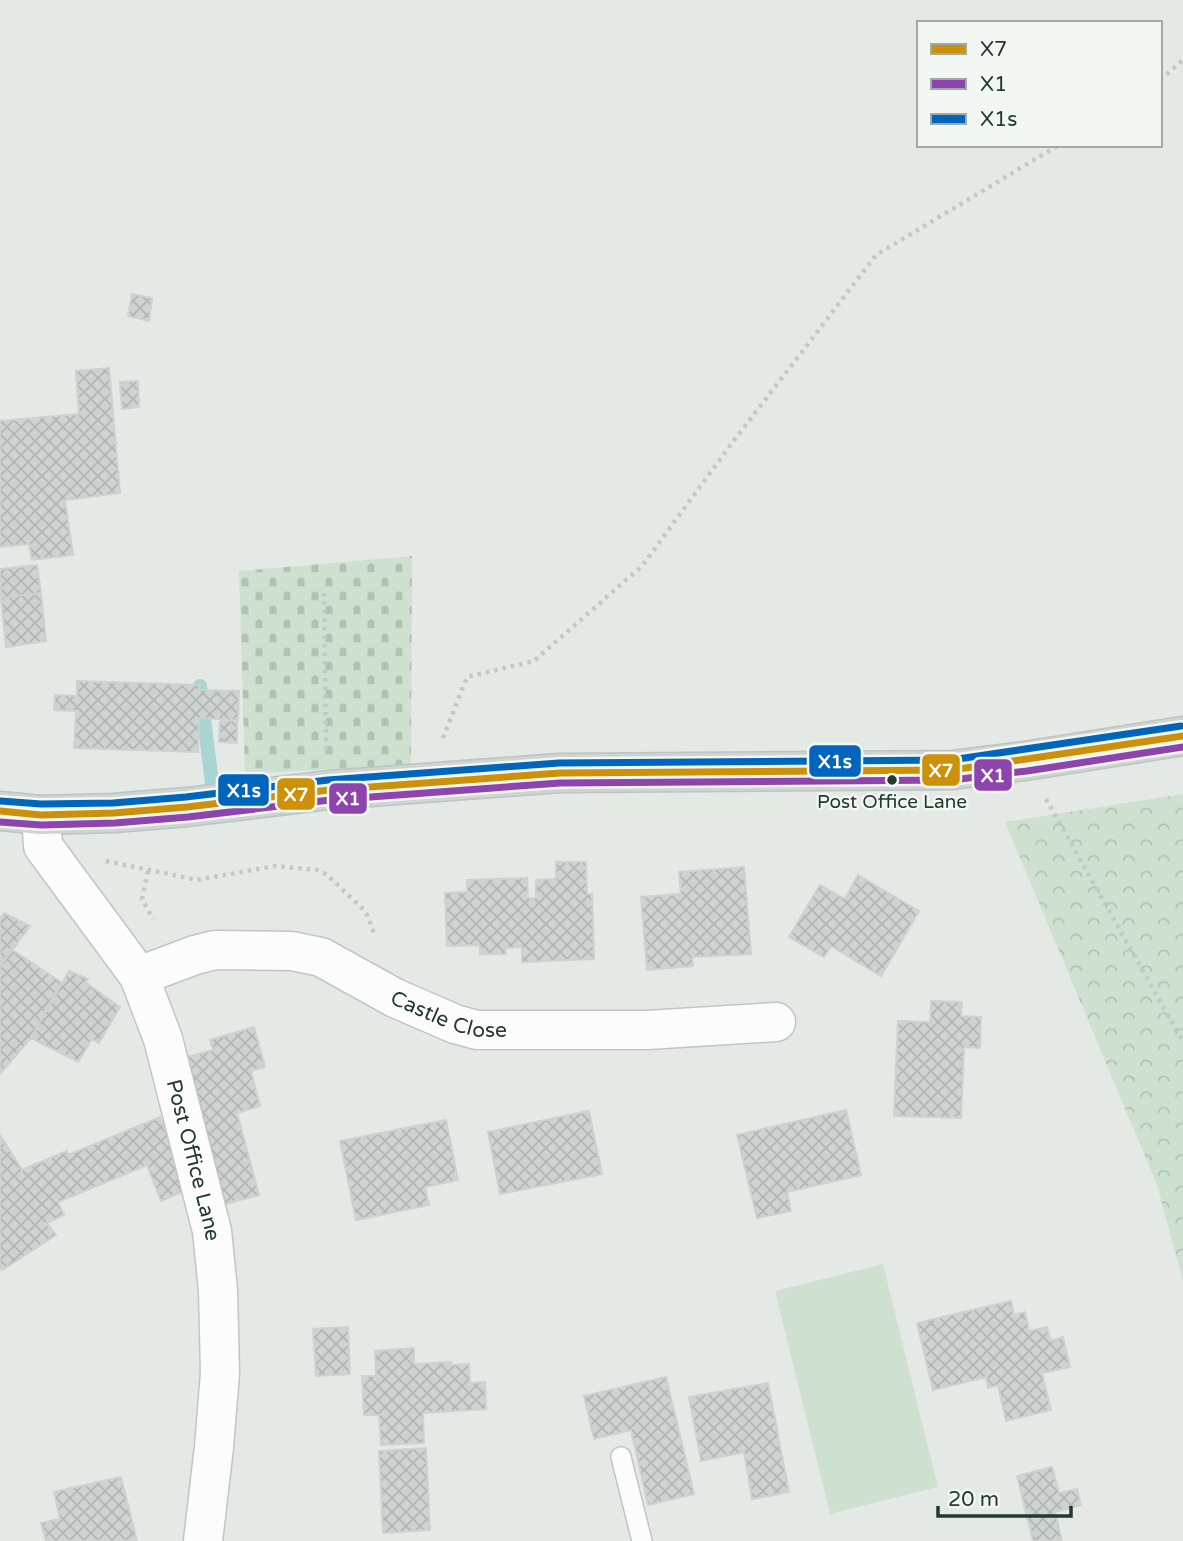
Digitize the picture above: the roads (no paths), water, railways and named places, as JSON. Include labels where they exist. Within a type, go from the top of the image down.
[{"type":"main road","points":[[0,811],[42,830],[187,807],[329,790],[560,773],[952,769],[1025,761],[1183,736]]},
{"type":"street","name":"Post Office Lane","points":[[42,830],[139,976],[163,1039],[212,1231],[218,1290],[220,1373],[203,1541]]},
{"type":"street","name":"Castle Close","points":[[139,976],[215,950],[267,949],[311,954],[395,998],[455,1024],[487,1031],[647,1030],[776,1022]]},
{"type":"lane","points":[[621,1457],[642,1541]]},
{"type":"waterway","points":[[200,686],[212,783]]},
{"type":"place","name":"Post Office Lane","points":[[892,780]]}]
